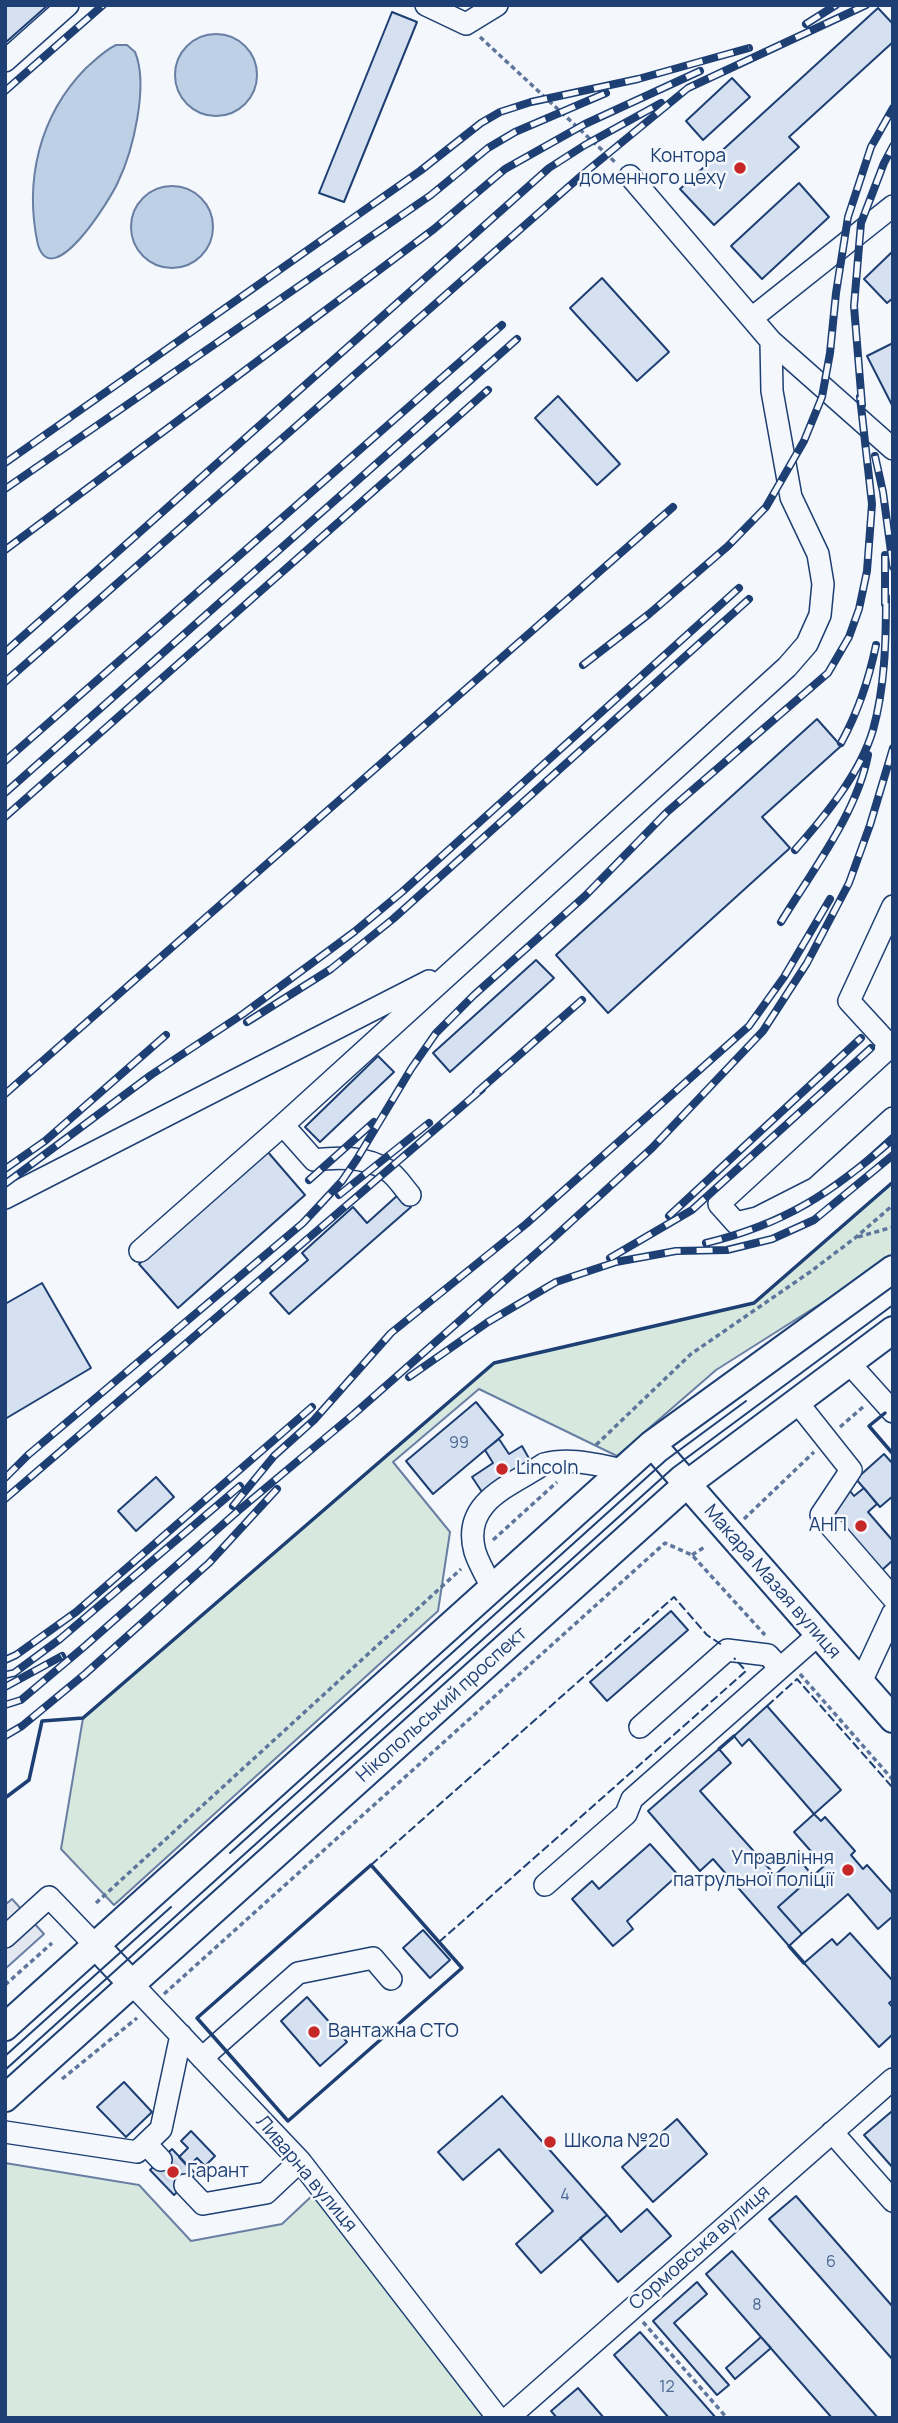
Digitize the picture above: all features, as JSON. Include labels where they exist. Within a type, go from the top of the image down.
[{"type":"main road","points":[[5,2027],[652,1444],[893,1269]]},
{"type":"main road","name":"Нікопольський проспект","points":[[5,2098],[687,1485],[893,1330]]},
{"type":"main road","name":"Макара Мазая вулиця","points":[[652,1444],[893,1719]]},
{"type":"main road","name":"Ливарна вулиця","points":[[96,1945],[132,1984]]},
{"type":"street","points":[[5,61],[68,5]]},
{"type":"street","points":[[426,5],[466,24],[497,5]]},
{"type":"street","points":[[631,176],[771,341],[893,449]]},
{"type":"street","points":[[752,318],[893,206]]},
{"type":"street","points":[[140,1251],[283,1125],[787,667],[807,644],[820,615],[824,584],[818,554],[791,497],[772,391],[771,341]]},
{"type":"street","points":[[893,906],[849,1001],[892,1048],[719,1204],[736,1223],[757,1218],[816,1188],[893,1118]]},
{"type":"street","points":[[5,1198],[456,968]]},
{"type":"street","points":[[283,1125],[314,1160],[345,1158],[376,1165],[389,1170],[410,1195]]},
{"type":"street","points":[[849,1363],[893,1412]]},
{"type":"street","points":[[797,1402],[851,1470],[821,1514],[893,1598]]},
{"type":"street","points":[[492,1587],[476,1556],[473,1533],[475,1521],[486,1500],[544,1465],[561,1461],[624,1469]]},
{"type":"street","points":[[860,1682],[893,1613]]},
{"type":"street","points":[[545,1885],[626,1814],[632,1799],[819,1634]]},
{"type":"street","points":[[640,1727],[727,1650],[768,1655],[780,1668]]},
{"type":"street","points":[[5,1937],[49,1897],[96,1945]]},
{"type":"street","points":[[202,2058],[298,1973],[373,1958],[391,1979]]},
{"type":"street","name":"Ливарна вулиця","points":[[132,1984],[300,2161],[498,2418]]},
{"type":"street","points":[[5,2132],[137,2152],[161,2129],[181,2035]]},
{"type":"street","name":"Сормовська вулиця","points":[[508,2418],[893,2079]]},
{"type":"street","points":[[832,2132],[893,2201]]},
{"type":"street","points":[[146,2144],[161,2160]]},
{"type":"street","points":[[185,2185],[203,2204],[266,2193],[300,2161]]},
{"type":"path","points":[[466,24],[631,176]]},
{"type":"path","points":[[96,1903],[579,1462],[691,1354],[810,1272],[893,1205]]},
{"type":"path","points":[[855,1238],[893,1227]]},
{"type":"path","points":[[163,1995],[665,1543],[692,1555],[706,1546]]},
{"type":"path","points":[[5,1985],[52,1943]]},
{"type":"path","points":[[57,2083],[146,2010]]},
{"type":"path","points":[[631,2309],[727,2418]]},
{"type":"shaded area","points":[[893,1182],[893,1258],[716,1370],[617,1456],[479,1389],[393,1462],[450,1532],[438,1611],[114,1905],[61,1849],[83,1718],[494,1363],[754,1303]]},
{"type":"shaded area","points":[[12,1899],[44,1934],[5,1969],[5,1905]]},
{"type":"shaded area","points":[[5,2163],[139,2185],[191,2241],[282,2224],[315,2193],[488,2418],[5,2418]]},
{"type":"water","points":[[216,34],[232,37],[245,46],[254,59],[257,75],[254,91],[245,104],[232,113],[216,116],[200,113],[187,104],[178,91],[175,75],[178,59],[187,46],[200,37]]},
{"type":"water","points":[[116,45],[127,45],[135,52],[139,66],[140,99],[134,136],[124,169],[94,222],[81,238],[56,258],[45,257],[38,245],[33,197],[39,150],[46,128],[70,87],[86,68]]},
{"type":"water","points":[[172,186],[188,189],[201,198],[210,211],[213,227],[210,243],[201,256],[188,265],[172,268],[156,265],[143,256],[134,243],[131,227],[134,211],[143,198],[156,189]]},
{"type":"building","points":[[5,5],[48,5],[5,43]]},
{"type":"building","points":[[878,8],[893,24],[893,42],[789,137],[799,147],[714,225],[680,189]]},
{"type":"building","points":[[392,12],[417,22],[344,202],[319,193]]},
{"type":"building","points":[[732,78],[750,97],[703,140],[686,121]]},
{"type":"building","points":[[799,183],[829,217],[762,279],[731,246]]},
{"type":"building","points":[[893,251],[893,298],[887,303],[864,279]]},
{"type":"building","points":[[602,278],[669,352],[637,381],[570,308]]},
{"type":"building","points":[[893,343],[893,407],[867,356]]},
{"type":"building","points":[[558,396],[620,464],[597,485],[535,418]]},
{"type":"building","points":[[817,719],[841,746],[762,817],[790,848],[608,1013],[556,955]]},
{"type":"building","points":[[536,960],[554,978],[450,1072],[433,1053]]},
{"type":"building","points":[[378,1056],[394,1072],[320,1142],[305,1127]]},
{"type":"building","points":[[267,1151],[305,1195],[178,1308],[139,1264]]},
{"type":"building","points":[[399,1194],[411,1207],[289,1314],[270,1293],[308,1260],[302,1253],[353,1207],[367,1223]]},
{"type":"building","points":[[42,1283],[91,1368],[5,1419],[5,1304]]},
{"type":"building","points":[[476,1402],[503,1435],[433,1494],[406,1461]]},
{"type":"building","points":[[499,1439],[509,1454],[522,1446],[531,1462],[482,1492],[472,1477],[493,1463],[485,1450]]},
{"type":"building","points":[[884,1454],[893,1464],[893,1496],[880,1507],[856,1479]]},
{"type":"building","points":[[156,1477],[174,1497],[136,1531],[118,1511]]},
{"type":"building","points":[[842,1481],[854,1496],[864,1488],[877,1504],[868,1512],[893,1541],[893,1560],[881,1571],[820,1500]]},
{"type":"building","points":[[671,1611],[688,1630],[607,1701],[590,1682]]},
{"type":"building","points":[[767,1706],[841,1790],[814,1814],[749,1739],[742,1746],[734,1736]]},
{"type":"building","points":[[719,1749],[731,1763],[700,1791],[775,1875],[796,1856],[813,1876],[778,1907],[802,1934],[789,1946],[713,1859],[700,1871],[648,1811]]},
{"type":"building","points":[[814,1814],[821,1821],[825,1817],[855,1851],[851,1855],[863,1869],[867,1865],[893,1894],[893,1916],[878,1929],[848,1894],[802,1934],[778,1907],[824,1866],[794,1832]]},
{"type":"building","points":[[650,1844],[678,1875],[627,1921],[633,1929],[613,1946],[572,1899],[592,1881],[599,1889]]},
{"type":"building","points":[[423,1930],[450,1960],[430,1978],[403,1948]]},
{"type":"building","points":[[850,1933],[893,1981],[893,2000],[889,2003],[893,2008],[893,2034],[879,2047],[804,1963],[832,1939],[837,1945]]},
{"type":"building","points":[[307,1997],[347,2042],[320,2066],[281,2021]]},
{"type":"building","points":[[124,2082],[152,2112],[126,2137],[97,2107]]},
{"type":"building","points":[[502,2096],[607,2215],[541,2273],[516,2244],[553,2211],[499,2149],[463,2180],[438,2152]]},
{"type":"building","points":[[891,2112],[893,2114],[893,2168],[864,2135]]},
{"type":"building","points":[[677,2119],[707,2154],[653,2202],[622,2167]]},
{"type":"building","points":[[191,2131],[215,2156],[205,2166],[197,2158],[188,2167],[179,2157],[188,2148],[181,2141]]},
{"type":"building","points":[[172,2149],[196,2174],[174,2195],[150,2170]]},
{"type":"building","points":[[796,2196],[893,2307],[893,2360],[769,2219]]},
{"type":"building","points":[[647,2209],[671,2236],[618,2282],[580,2238],[607,2215],[621,2232]]},
{"type":"building","points":[[732,2251],[878,2418],[832,2418],[761,2337],[706,2274]]},
{"type":"building","points":[[697,2282],[707,2294],[674,2323],[729,2385],[717,2395],[653,2321]]},
{"type":"building","points":[[640,2332],[716,2418],[669,2418],[614,2355]]},
{"type":"building","points":[[761,2337],[771,2348],[735,2379],[726,2368]]},
{"type":"building","points":[[578,2388],[604,2418],[557,2418],[551,2411]]},
{"type":"tunnel","points":[[161,2160],[185,2185]]},
{"type":"tram line","points":[[5,2070],[673,1468],[893,1305]]},
{"type":"tram line","points":[[230,1853],[666,1460],[746,1401]]},
{"type":"tram line","points":[[5,2056],[171,1907]]},
{"type":"railway","points":[[5,91],[103,5]]},
{"type":"railway","points":[[806,24],[836,5]]},
{"type":"railway","points":[[5,682],[582,175],[688,88],[866,5]]},
{"type":"railway","points":[[5,463],[500,112],[531,102],[638,79],[749,48]]},
{"type":"railway","points":[[5,550],[434,229],[505,169],[585,124],[700,71]]},
{"type":"railway","points":[[5,489],[431,195],[488,148],[515,132],[606,93]]},
{"type":"railway","points":[[5,652],[549,168],[661,103]]},
{"type":"railway","points":[[583,665],[649,614],[728,546],[766,507],[804,441],[822,397],[848,217],[871,147],[893,108]]},
{"type":"railway","points":[[862,405],[854,306],[861,223],[893,146]]},
{"type":"railway","points":[[5,761],[502,325]]},
{"type":"railway","points":[[5,793],[517,339]]},
{"type":"railway","points":[[5,817],[488,390]]},
{"type":"railway","points":[[5,1478],[28,1455],[303,1223],[342,1181],[436,1033],[474,995],[585,896],[667,812],[828,673],[849,637],[859,609],[867,571],[872,504],[860,397]]},
{"type":"railway","points":[[875,456],[883,492],[893,567]]},
{"type":"railway","points":[[5,1094],[673,507]]},
{"type":"railway","points":[[885,555],[885,604]]},
{"type":"railway","points":[[5,1184],[151,1075],[243,1014],[354,932],[402,892],[739,588]]},
{"type":"railway","points":[[795,850],[851,778],[873,730],[882,680],[886,597]]},
{"type":"railway","points":[[247,1022],[331,969],[393,919],[749,599]]},
{"type":"railway","points":[[841,743],[862,695],[876,645]]},
{"type":"railway","points":[[5,1705],[21,1700],[85,1646],[550,1241],[652,1148],[763,1031],[807,963],[849,883],[893,748]]},
{"type":"railway","points":[[781,922],[844,820],[868,755]]},
{"type":"railway","points":[[233,1506],[274,1456],[314,1420],[391,1333],[526,1224],[749,1026],[784,977],[830,899]]},
{"type":"railway","points":[[476,1093],[582,1000]]},
{"type":"railway","points":[[5,1169],[45,1141],[166,1035]]},
{"type":"railway","points":[[669,1216],[861,1038]]},
{"type":"railway","points":[[610,1258],[692,1210],[871,1048]]},
{"type":"railway","points":[[5,1499],[482,1089]]},
{"type":"railway","points":[[309,1180],[374,1122]]},
{"type":"railway","points":[[339,1195],[429,1123]]},
{"type":"railway","points":[[706,1243],[760,1226],[807,1204],[850,1175],[893,1139]]},
{"type":"railway","points":[[409,1377],[488,1322],[556,1282],[616,1262],[676,1251],[727,1250],[772,1239],[814,1220],[893,1155]]},
{"type":"railway","points":[[5,1660],[76,1612],[312,1407]]},
{"type":"railway","points":[[5,1675],[14,1673],[60,1639],[240,1486]]},
{"type":"railway","points":[[5,1736],[22,1726],[85,1674],[209,1563],[277,1489]]},
{"type":"railway","points":[[5,1687],[62,1656]]},
{"type":"fence","points":[[371,1865],[674,1597],[707,1635],[722,1645]]},
{"type":"fence","points":[[439,1942],[746,1671],[734,1658]]},
{"type":"fence","points":[[767,1706],[797,1679],[893,1788]]},
{"type":"wall","points":[[5,1798],[29,1780],[42,1721],[83,1718],[494,1363],[754,1303],[893,1182]]},
{"type":"wall","points":[[885,1413],[869,1426],[893,1454]]},
{"type":"wall","points":[[719,1749],[734,1736]]},
{"type":"wall","points":[[371,1865],[462,1968],[288,2121],[197,2018],[371,1865]]},
{"type":"wall","points":[[789,1946],[804,1963]]},
{"type":"place","name":"Контора доменного цеху","points":[[740,168]]},
{"type":"place","name":"Lincoln","points":[[502,1469]]},
{"type":"place","name":"АНП","points":[[861,1526]]},
{"type":"place","name":"Управління патрульної поліції","points":[[848,1870]]},
{"type":"place","name":"Вантажна СТО","points":[[314,2032]]},
{"type":"place","name":"Школа №20","points":[[550,2142]]},
{"type":"place","name":"Гарант","points":[[173,2172]]}]
